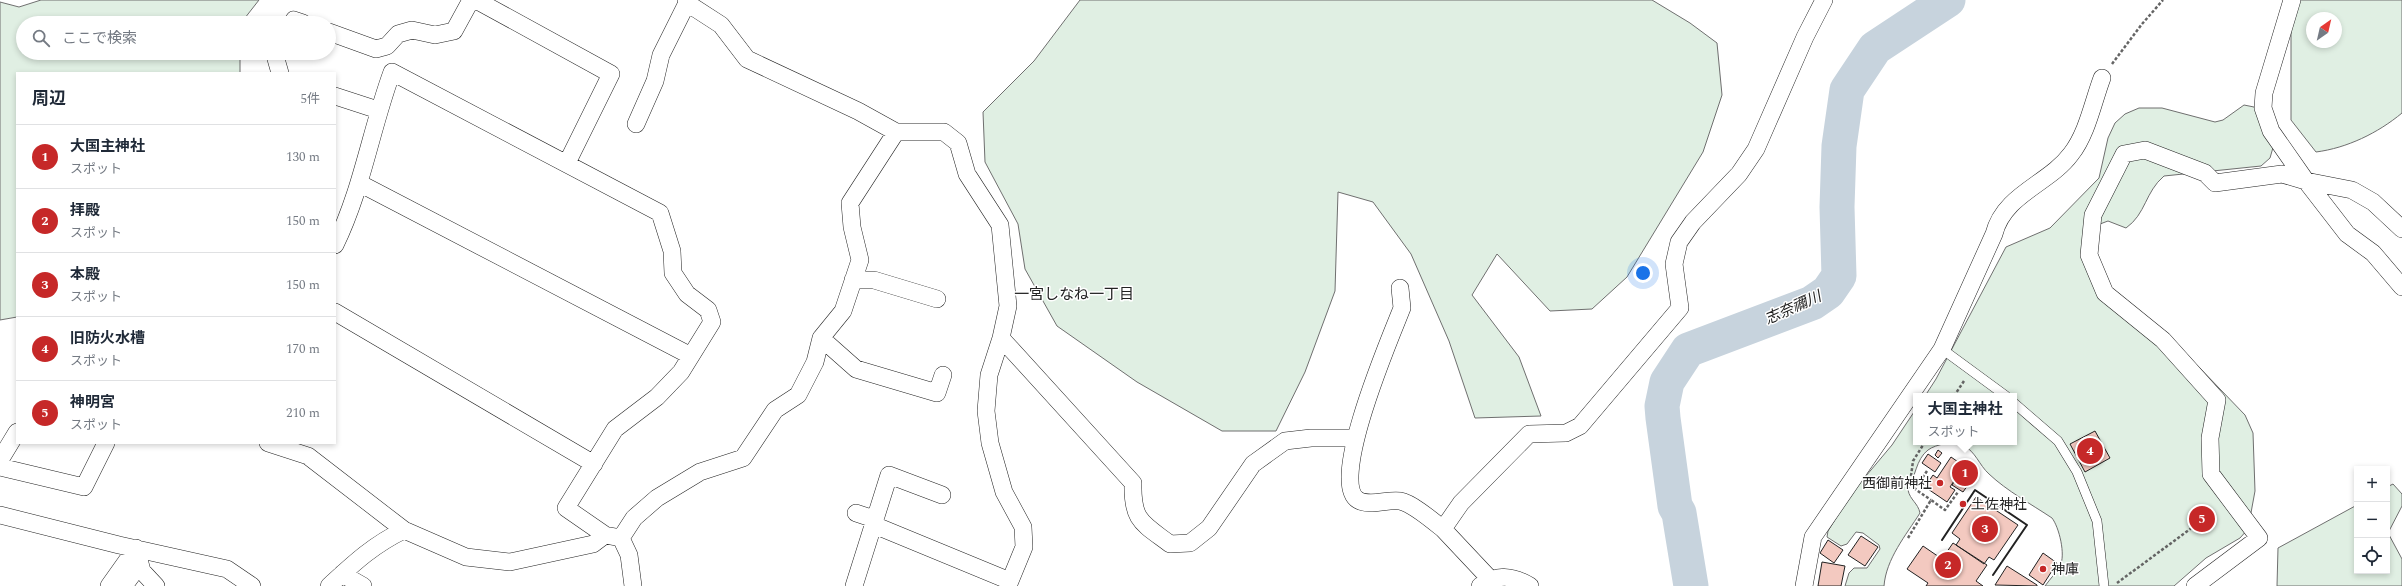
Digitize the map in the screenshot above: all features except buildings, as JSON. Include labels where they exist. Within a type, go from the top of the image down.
[{"type":"street","points":[[336,35],[376,49],[387,46],[398,34],[412,30],[435,35],[454,31],[471,0]]},
{"type":"street","points":[[476,0],[611,74],[567,163]]},
{"type":"street","points":[[1443,529],[1461,503],[1519,442],[1529,434],[1566,433],[1580,426],[1680,308],[1674,264],[1679,242],[1693,222],[1739,174],[1756,149],[1805,37],[1824,0]]},
{"type":"street","points":[[2292,0],[2264,93],[2263,108],[2271,131],[2306,182],[2346,234],[2373,253],[2402,287]]},
{"type":"street","points":[[636,124],[655,81],[661,55],[686,2],[721,25],[747,59],[858,111],[896,132],[944,132],[958,143],[967,174],[1000,224],[1008,306],[1001,338],[989,375],[986,411],[990,443],[1004,492],[1024,527],[1024,547],[1009,584],[856,513]]},
{"type":"street","points":[[276,60],[280,72]]},
{"type":"street","points":[[336,243],[351,212],[360,183],[378,110],[392,72],[660,213],[672,251],[673,273],[687,294],[708,310],[712,322],[681,372],[657,397],[615,429],[566,508],[613,537],[629,555],[633,586]]},
{"type":"street","points":[[1804,586],[1813,537],[1942,349],[1994,234],[1997,224],[2019,198],[2060,166],[2072,154],[2102,78]]},
{"type":"street","points":[[336,96],[378,110]]},
{"type":"street","points":[[271,444],[308,456],[404,530],[466,557],[510,562],[593,544],[613,537],[657,498],[700,472],[743,458],[775,410],[798,395],[815,362],[821,338],[843,311],[860,260],[852,227],[850,203],[896,132]]},
{"type":"street","points":[[2195,586],[2259,538],[2211,474],[2210,438],[2217,400],[2163,340],[2105,294],[2089,255],[2093,215],[2124,154],[2145,150],[2205,173],[2215,182],[2282,174],[2306,182],[2352,190],[2373,202],[2402,229]]},
{"type":"street","points":[[360,183],[691,356]]},
{"type":"street","points":[[853,280],[874,280],[937,299]]},
{"type":"street","points":[[1400,288],[1402,308],[1355,438],[1349,478],[1351,490],[1358,500],[1371,503],[1402,501],[1443,529],[1485,582],[1508,577],[1530,586]]},
{"type":"street","points":[[336,313],[594,464]]},
{"type":"street","points":[[821,338],[856,369],[937,393],[943,375]]},
{"type":"street","points":[[1001,338],[1133,483],[1132,505],[1139,519],[1170,544],[1190,543],[1209,528],[1253,464],[1285,441],[1311,438],[1355,438]]},
{"type":"street","points":[[16,434],[0,460],[84,487],[106,444]]},
{"type":"street","points":[[854,586],[889,475],[942,495]]},
{"type":"street","points":[[0,515],[138,556],[227,569],[252,586]]},
{"type":"street","points":[[329,586],[362,554],[383,540],[404,530]]},
{"type":"street","points":[[109,586],[138,556]]},
{"type":"street","points":[[124,586],[138,556]]},
{"type":"street","points":[[138,556],[142,571],[156,586]]},
{"type":"street","points":[[342,574],[363,586]]},
{"type":"lane","points":[[1942,349],[2002,393]]},
{"type":"lane","points":[[2017,406],[2058,441],[2077,472],[2097,521],[2104,586]]},
{"type":"path","points":[[2102,78],[2142,24],[2163,0]]},
{"type":"path","points":[[1912,476],[1912,461],[1923,445]]},
{"type":"path","points":[[1927,471],[1916,489],[1946,510],[1958,492]]},
{"type":"path","points":[[1908,538],[1932,500]]},
{"type":"path","points":[[2114,586],[2194,527]]},
{"type":"green space","points":[[41,0],[259,0],[246,16],[16,16],[16,60],[240,60],[240,72],[16,72],[16,317],[0,320],[0,2],[19,7]]},
{"type":"green space","points":[[1080,0],[1652,0],[1690,23],[1717,43],[1722,95],[1703,152],[1627,277],[1592,309],[1550,311],[1497,254],[1472,295],[1519,357],[1541,416],[1475,418],[1449,341],[1411,254],[1373,202],[1338,192],[1335,291],[1305,372],[1276,431],[1222,431],[1137,382],[1057,326],[1025,269],[1018,224],[985,162],[983,112],[1034,61]]},
{"type":"green space","points":[[2295,0],[2402,0],[2402,113],[2383,127],[2351,143],[2316,152],[2291,120],[2291,5]]},
{"type":"green space","points":[[2244,105],[2254,107],[2274,144],[2270,158],[2261,166],[2164,176],[2153,189],[2142,210],[2133,222],[2126,228],[2108,221],[2100,224],[2094,238],[2102,276],[2115,293],[2170,337],[2245,415],[2253,433],[2255,491],[2248,529],[2240,538],[2206,558],[2174,586],[2045,586],[2062,561],[2061,541],[2055,522],[2052,518],[2011,492],[1996,480],[1971,451],[1963,445],[2017,445],[2017,393],[1927,393],[1936,379],[2006,247],[2050,228],[2099,178],[2108,138],[2115,123],[2125,114],[2139,108],[2162,108],[2215,122],[2223,120]]},
{"type":"green space","points":[[1913,414],[1913,445],[1940,445],[1928,450],[1918,463],[1908,490],[1920,513],[1888,566],[1884,586],[1845,586],[1849,573],[1854,568],[1867,568],[1880,549],[1879,545],[1863,533],[1856,532],[1847,544],[1841,546],[1827,537],[1828,531],[1850,495],[1892,445]]},
{"type":"green space","points":[[2393,484],[2402,494],[2402,506],[2390,529],[2390,502],[2390,486]]},
{"type":"green space","points":[[2354,507],[2354,574],[2390,574],[2390,537],[2402,559],[2402,586],[2277,586],[2278,548]]},
{"type":"waterway","name":"志奈禰川","points":[[1691,586],[1679,513],[1675,506],[1663,418],[1662,406],[1667,382],[1688,350],[1812,303],[1828,292],[1839,276],[1837,207],[1839,146],[1847,90],[1875,48],[1948,0]]},
{"type":"wall","points":[[1942,540],[1975,490],[2027,525],[1993,575]]},
{"type":"place","name":"旧防火水槽","points":[[2090,451]]},
{"type":"place","name":"大国主神社","points":[[1965,473]]},
{"type":"place","name":"西御前神社","points":[[1940,483]]},
{"type":"place","name":"土佐神社","points":[[1963,504]]},
{"type":"place","name":"神明宮","points":[[2202,519]]},
{"type":"place","name":"本殿","points":[[1985,529]]},
{"type":"place","name":"拝殿","points":[[1948,565]]},
{"type":"place","name":"神庫","points":[[2043,569]]},
{"type":"district","name":"一宮しなね一丁目","points":[[1074,294]]}]
